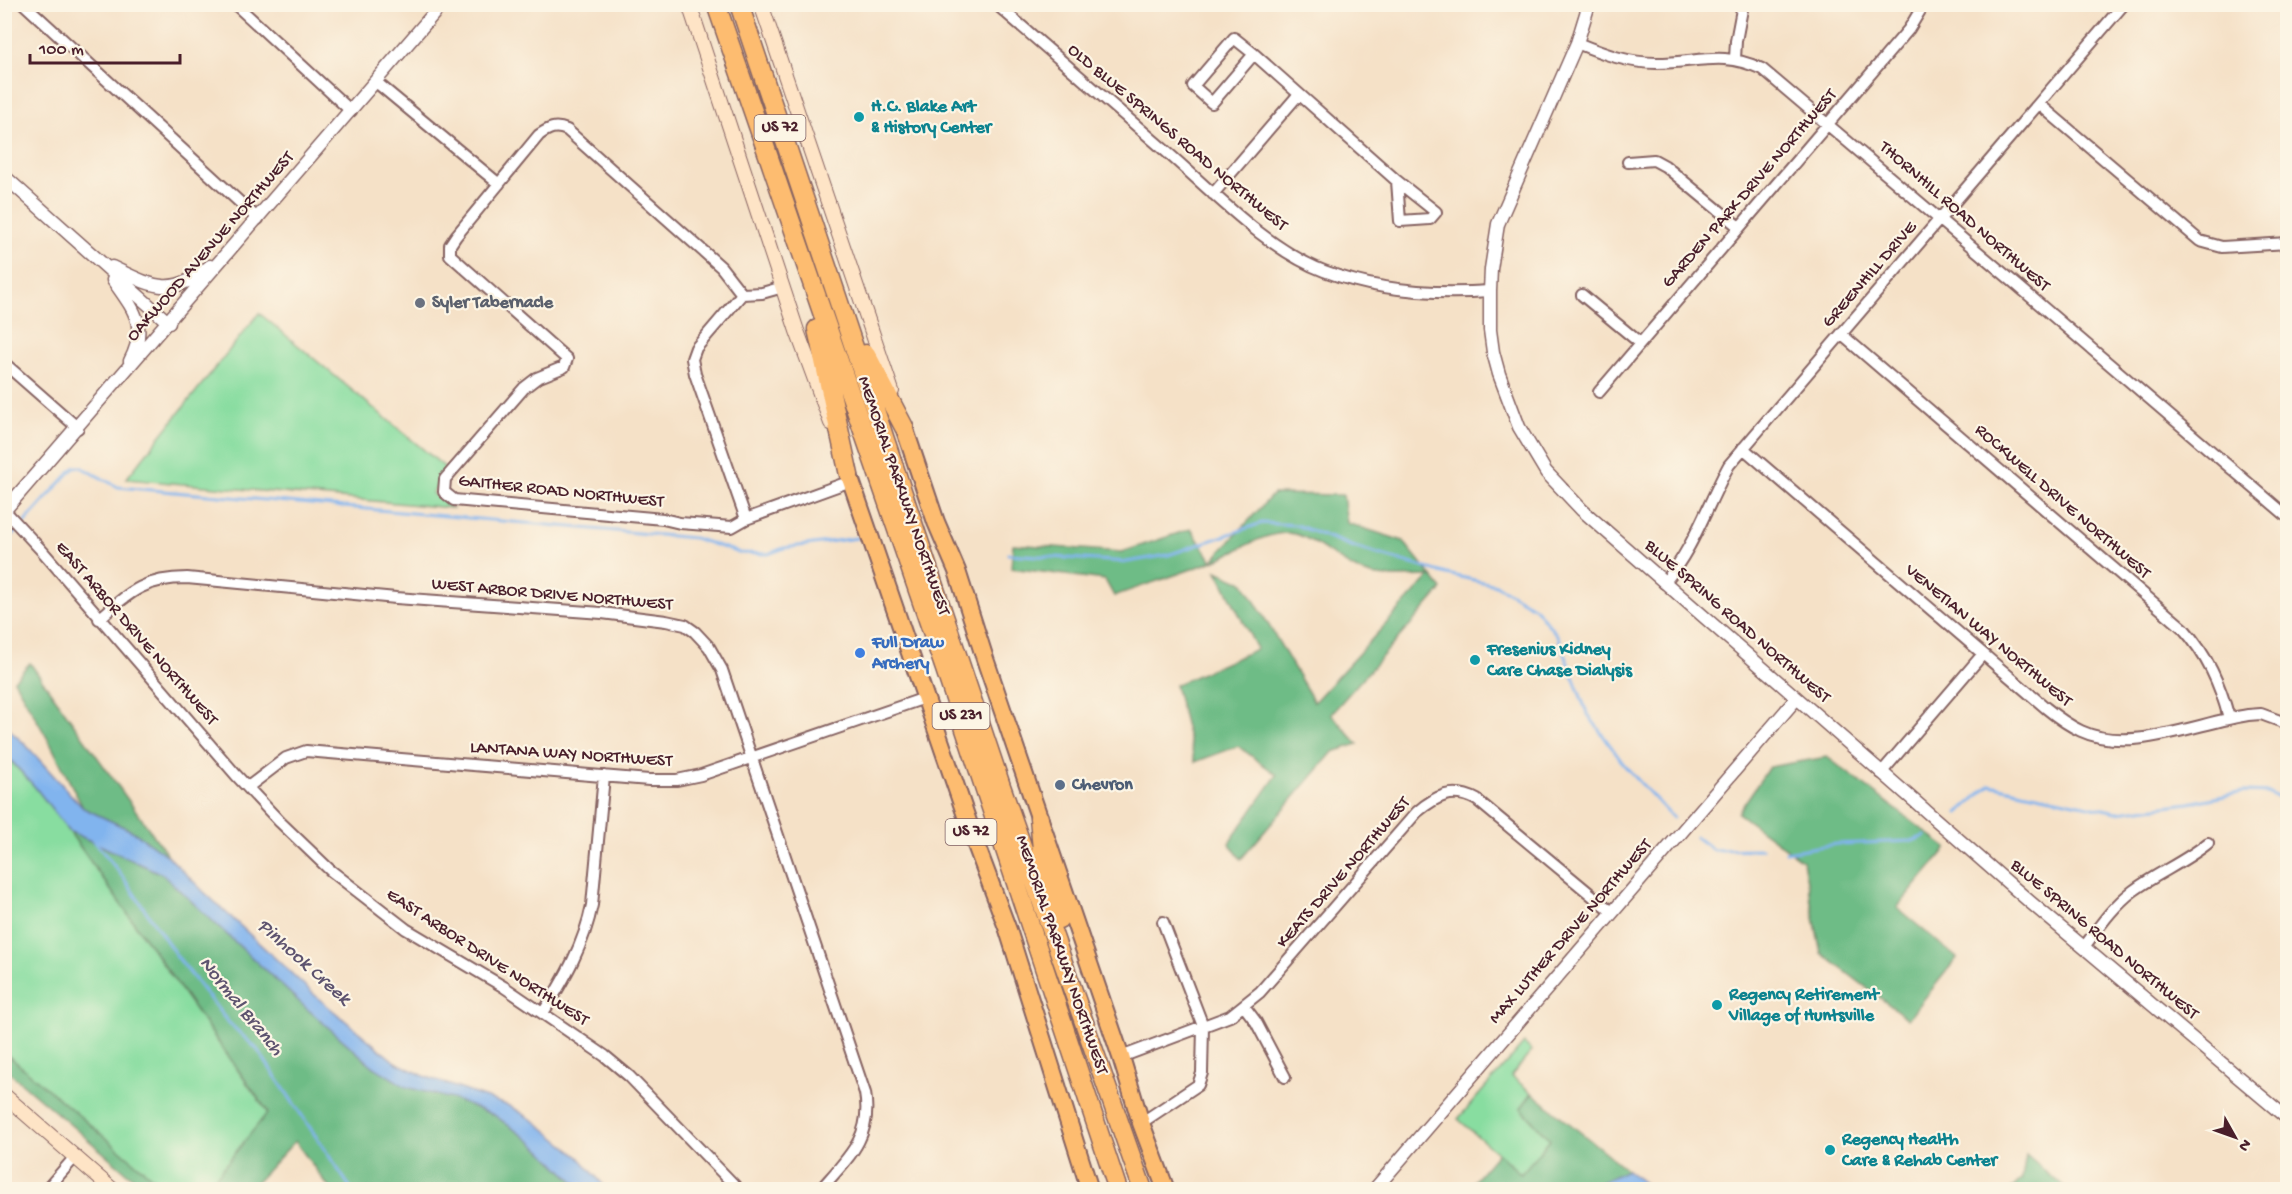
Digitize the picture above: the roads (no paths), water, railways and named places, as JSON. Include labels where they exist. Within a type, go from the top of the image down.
[{"type":"highway","name":"MEMORIAL PARKWAY NORTHWEST","points":[[716,4],[941,658],[1118,1190]]},
{"type":"highway","name":"MEMORIAL PARKWAY NORTHWEST","points":[[739,4],[821,252],[1143,1190]]},
{"type":"highway","name":"US 72","points":[[798,245],[850,478],[976,845],[1008,930],[1090,1190]]},
{"type":"highway","name":"US 72","points":[[821,252],[874,372],[904,427],[936,522],[957,571],[1121,1057],[1141,1123],[1166,1190]]},
{"type":"highway","points":[[1039,818],[1042,849],[1065,946],[1067,974]]},
{"type":"main road","points":[[689,4],[797,331],[850,478]]},
{"type":"main road","points":[[761,4],[904,427]]},
{"type":"main road","points":[[4,1095],[114,1190]]},
{"type":"street","points":[[24,4],[258,219]]},
{"type":"street","points":[[235,4],[351,111]]},
{"type":"street","name":"OAKWOOD AVENUE NORTHWEST","points":[[5,511],[242,239],[442,4]]},
{"type":"street","name":"OLD BLUE SPRINGS ROAD NORTHWEST","points":[[996,4],[1213,194],[1282,249],[1323,271],[1362,283],[1413,291],[1454,293],[1490,291]]},
{"type":"street","name":"BLUE SPRING ROAD NORTHWEST","points":[[1589,4],[1577,43],[1498,224],[1491,269],[1490,330],[1493,352],[1509,402],[1532,452],[1574,503],[1664,583],[1881,773],[2288,1119]]},
{"type":"street","points":[[1735,59],[1743,4]]},
{"type":"street","name":"GARDEN PARK DRIVE NORTHWEST","points":[[1599,392],[1909,29],[1924,4]]},
{"type":"street","name":"GREENHILL DRIVE","points":[[1664,583],[1680,564],[1693,543],[1725,473],[1743,448],[2124,4]]},
{"type":"street","points":[[1254,54],[1212,103],[1193,86],[1234,38],[1254,54],[1397,181]]},
{"type":"street","name":"THORNHILL ROAD NORTHWEST","points":[[1577,43],[1629,62],[1658,63],[1717,57],[1735,59],[1762,69],[2286,512]]},
{"type":"street","points":[[376,82],[499,184]]},
{"type":"street","points":[[1213,194],[1299,94]]},
{"type":"street","points":[[2039,104],[2200,241],[2222,247],[2288,243]]},
{"type":"street","name":"GAITHER ROAD NORTHWEST","points":[[742,294],[721,267],[567,129],[558,126],[548,129],[539,135],[456,236],[450,245],[450,255],[567,359],[564,367],[537,378],[517,396],[445,479],[444,492],[454,500],[732,527],[746,519],[850,478]]},
{"type":"street","points":[[1628,162],[1654,160],[1665,166],[1739,227]]},
{"type":"street","points":[[4,177],[169,323]]},
{"type":"street","points":[[100,262],[148,285],[164,287],[183,283],[201,274],[242,239]]},
{"type":"street","points":[[100,262],[133,309],[139,325],[140,338],[122,378]]},
{"type":"street","points":[[746,519],[692,359],[696,348],[742,294],[762,293],[783,287]]},
{"type":"street","points":[[1582,295],[1640,343]]},
{"type":"street","name":"ROCKWELL DRIVE NORTHWEST","points":[[1841,334],[2183,628],[2198,645],[2212,669],[2222,690],[2229,718]]},
{"type":"street","points":[[4,363],[78,428]]},
{"type":"street","name":"VENETIAN WAY NORTHWEST","points":[[1743,448],[2064,722],[2092,736],[2132,741],[2229,718],[2261,714],[2288,724]]},
{"type":"street","name":"EAST ARBOR DRIVE NORTHWEST","points":[[5,511],[248,787],[280,822],[330,870],[406,929],[504,987],[583,1039],[629,1077],[739,1190]]},
{"type":"street","name":"WEST ARBOR DRIVE NORTHWEST","points":[[99,619],[129,593],[145,584],[173,578],[187,578],[396,598],[602,613],[686,625],[695,632],[709,647],[722,670],[855,1062],[867,1104],[859,1142],[820,1190]]},
{"type":"street","points":[[1881,773],[1983,654]]},
{"type":"street","name":"LANTANA WAY NORTHWEST","points":[[248,787],[286,758],[306,751],[649,780],[677,780],[701,776],[753,759],[926,698]]},
{"type":"street","name":"MAX LUTHER DRIVE NORTHWEST","points":[[1374,1190],[1796,699]]},
{"type":"street","points":[[543,1013],[578,953],[589,922],[604,776]]},
{"type":"street","name":"KEATS DRIVE NORTHWEST","points":[[1121,1057],[1230,1016],[1244,1006],[1285,965],[1417,812],[1432,800],[1443,795],[1467,795],[1477,800],[1612,912]]},
{"type":"street","points":[[2084,947],[2108,915],[2126,897],[2151,878],[2195,854],[2208,843]]},
{"type":"street","points":[[1141,1123],[1198,1085],[1202,1073],[1203,1026],[1163,922]]},
{"type":"street","points":[[1244,1006],[1256,1022],[1285,1077]]},
{"type":"street","points":[[46,1190],[75,1156]]},
{"type":"water","points":[[5,726],[25,744],[83,808],[132,831],[169,857],[318,998],[395,1062],[424,1076],[512,1107],[536,1122],[579,1157],[607,1189],[582,1189],[533,1143],[494,1115],[456,1100],[406,1087],[374,1067],[305,1007],[162,874],[69,831],[35,787],[5,754]]},
{"type":"water","points":[[1627,1170],[1651,1189],[1596,1189],[1599,1183]]},
{"type":"waterway","points":[[23,524],[75,467],[81,467],[118,487],[694,538],[740,553],[768,554],[784,548],[857,538]]},
{"type":"waterway","points":[[1008,554],[1127,562],[1168,555],[1262,523],[1296,525],[1357,548],[1447,574],[1496,585],[1535,608],[1557,635],[1587,713],[1625,766],[1673,818]]},
{"type":"waterway","points":[[4,544],[18,529]]},
{"type":"waterway","points":[[1958,813],[1990,785],[2117,812],[2189,803],[2244,792],[2270,793],[2288,804]]},
{"type":"waterway","points":[[1786,852],[1836,844],[1912,841],[1925,836]]},
{"type":"waterway","points":[[1696,837],[1713,850],[1762,849]]},
{"type":"waterway","name":"Normal Branch","points":[[95,842],[120,873],[176,955],[227,1021],[257,1049],[352,1190]]},
{"type":"place","name":"H.C. Blake Art & History Center","points":[[859,117]]},
{"type":"place","name":"Syler Tabernacle","points":[[420,303]]},
{"type":"place","name":"Full Draw Archery","points":[[860,653]]},
{"type":"place","name":"Fresenius Kidney Care Chase Dialysis","points":[[1475,660]]},
{"type":"place","name":"Chevron","points":[[1060,785]]},
{"type":"place","name":"Regency Retirement Village of Huntsville","points":[[1717,1005]]},
{"type":"place","name":"Regency Health Care & Rehab Center","points":[[1830,1150]]},
{"type":"water label","name":"Pinhook Creek","points":[[303,963]]}]
